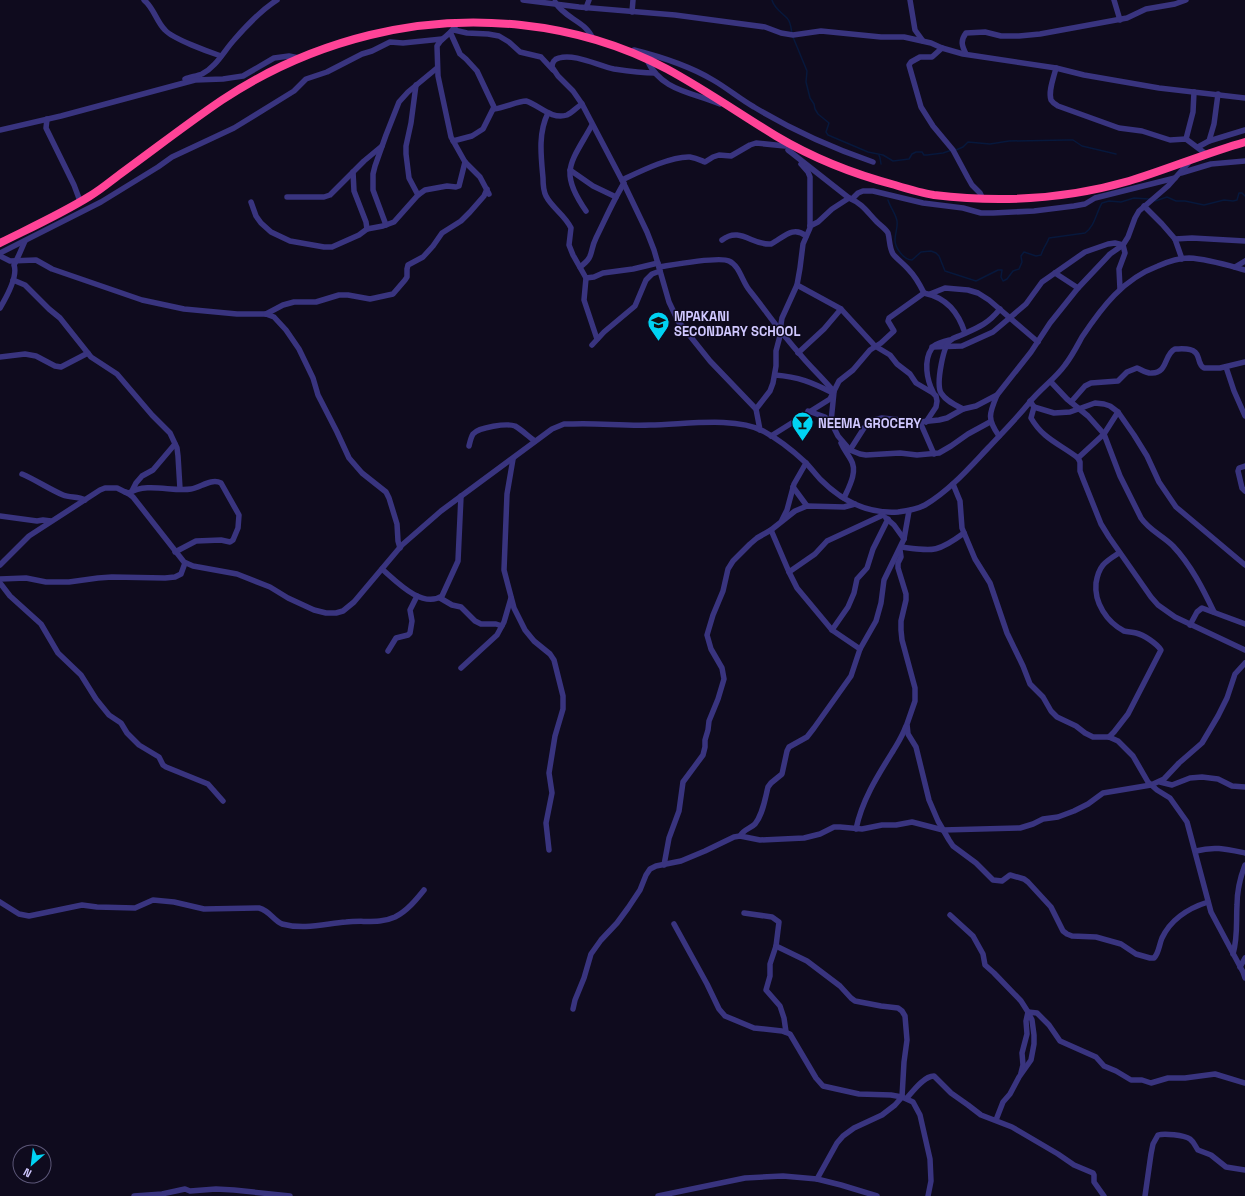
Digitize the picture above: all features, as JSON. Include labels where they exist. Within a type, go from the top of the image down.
[{"type":"highway","points":[[0,243],[89,197],[220,102],[269,72],[326,47],[368,35],[404,28],[454,29],[488,22],[560,31],[593,39],[646,58],[694,84],[780,138],[823,160],[854,173],[932,195],[983,199],[1038,198],[1075,193],[1131,180],[1245,142]]},
{"type":"street","points":[[144,0],[150,5],[164,29],[168,33],[221,56]]},
{"type":"street","points":[[169,86],[192,76],[202,74],[208,70],[248,24],[276,0]]},
{"type":"street","points":[[523,0],[557,2],[586,8],[675,15],[765,27],[781,33],[793,35],[821,31],[882,37],[904,37],[931,43],[942,48],[966,54],[1056,68],[1084,75],[1159,88],[1245,98]]},
{"type":"street","points":[[586,8],[589,0]]},
{"type":"street","points":[[632,12],[633,0]]},
{"type":"street","points":[[910,0],[915,30],[923,41]]},
{"type":"street","points":[[1114,0],[1120,20]]},
{"type":"street","points":[[966,54],[962,46],[963,36],[966,33],[984,32],[1001,36],[1040,34],[1120,20],[1146,9],[1175,4],[1186,0]]},
{"type":"street","points":[[557,2],[568,16],[582,24],[590,32],[593,39]]},
{"type":"street","points":[[266,314],[283,305],[294,302],[316,302],[339,295],[370,299],[393,294],[407,277],[408,265],[423,257],[442,233],[461,221],[488,192],[480,177],[465,162],[453,141],[449,129],[437,68],[437,46],[442,39],[454,29]]},
{"type":"street","points":[[454,29],[467,33],[499,36],[509,42],[520,52],[541,57],[573,91],[582,104],[623,182],[647,232],[669,302],[678,321],[710,361],[756,409],[760,430]]},
{"type":"street","points":[[453,141],[472,136],[483,129],[494,109],[493,103],[480,77],[471,64],[460,54],[454,29]]},
{"type":"street","points":[[400,548],[397,524],[386,492],[362,474],[349,458],[318,395],[313,378],[299,349],[274,317],[266,314],[237,314],[200,311],[130,297],[52,269],[36,260],[10,261],[0,254],[101,202],[158,168],[172,157],[234,128],[294,91],[306,79],[327,72],[362,54],[390,42],[403,43],[442,39]]},
{"type":"street","points":[[942,48],[932,57],[920,57],[911,62],[910,66],[912,77],[921,107],[926,116],[953,150],[972,185],[980,193],[983,199]]},
{"type":"street","points":[[626,50],[649,54],[693,69],[781,123],[843,152],[873,162]]},
{"type":"street","points":[[0,130],[195,80],[223,79],[243,76],[274,58],[289,56],[301,58]]},
{"type":"street","points":[[553,70],[552,64],[556,59],[568,57],[613,69],[655,74]]},
{"type":"street","points":[[646,58],[655,74],[673,88],[710,100],[735,111]]},
{"type":"street","points":[[386,225],[373,190],[372,184],[374,168],[399,102],[404,95],[437,68]]},
{"type":"street","points":[[1056,68],[1051,92],[1051,100],[1054,104],[1119,128],[1142,131],[1170,140],[1186,139],[1206,154]]},
{"type":"street","points":[[416,85],[406,154],[409,178],[418,195]]},
{"type":"street","points":[[1186,139],[1193,112],[1194,92]]},
{"type":"street","points":[[1209,141],[1214,124],[1218,94]]},
{"type":"street","points":[[494,109],[522,101],[529,102],[548,113],[567,115],[582,104]]},
{"type":"street","points":[[548,113],[544,122],[541,143],[544,190],[552,204],[571,228],[569,245],[570,250],[586,278],[584,300],[597,339]]},
{"type":"street","points":[[47,119],[46,128],[74,185],[80,201]]},
{"type":"street","points":[[586,211],[573,189],[570,179],[570,170],[577,151],[592,125]]},
{"type":"street","points":[[1198,147],[1209,141],[1245,130]]},
{"type":"street","points":[[756,409],[770,391],[773,383],[775,375],[776,352],[782,318],[797,285],[802,248],[810,226],[810,177],[780,138]]},
{"type":"street","points":[[580,267],[590,258],[595,240],[623,182],[647,168],[683,157],[694,158],[705,162],[713,157],[722,155],[731,156],[756,143],[787,148],[850,199],[866,209],[888,233],[888,242],[893,254],[912,273],[927,294],[948,304],[954,310],[961,320],[965,333]]},
{"type":"street","points":[[287,198],[327,197],[382,146]]},
{"type":"street","points":[[999,436],[990,422],[991,412],[997,395],[1078,288],[1110,254],[1123,245],[1128,237],[1135,218],[1144,206],[1154,199],[1192,160]]},
{"type":"street","points":[[810,226],[818,222],[832,209],[863,191],[873,191],[922,203],[963,208],[981,212],[1018,212],[1085,204],[1095,198],[1177,176],[1196,168],[1211,164],[1245,161]]},
{"type":"street","points":[[251,202],[260,223],[271,232],[290,241],[332,247],[359,235],[367,229],[394,222],[418,195],[428,189],[459,186],[465,162]]},
{"type":"street","points":[[570,170],[593,186],[616,197]]},
{"type":"street","points":[[353,172],[354,191],[366,222],[367,229]]},
{"type":"street","points":[[1144,206],[1175,239],[1182,259]]},
{"type":"street","points":[[722,240],[735,235],[744,236],[767,245],[794,231],[799,231],[806,236]]},
{"type":"street","points":[[1175,239],[1192,238],[1245,241]]},
{"type":"street","points":[[0,308],[13,280],[15,273],[14,265],[25,241]]},
{"type":"street","points":[[932,347],[946,348],[962,346],[993,332],[1026,304],[1042,282],[1085,252],[1108,244],[1115,243],[1123,245]]},
{"type":"street","points":[[1120,289],[1119,269],[1125,253],[1123,245]]},
{"type":"street","points":[[0,565],[29,536],[51,521],[105,488],[117,488],[133,497],[185,563],[237,574],[270,588],[301,604],[320,611],[336,613],[343,611],[351,605],[400,548],[441,511],[535,441],[555,428],[573,424],[649,425],[726,423],[760,430],[781,442],[806,463],[822,481],[844,498],[855,504],[880,513],[909,511],[924,506],[953,484],[1018,418],[1030,401],[1051,382],[1066,364],[1083,335],[1106,303],[1120,289],[1149,270],[1168,262],[1182,259],[1189,258],[1210,261],[1245,270]]},
{"type":"street","points":[[586,278],[594,277],[603,272],[659,267],[715,259],[731,262],[747,288],[780,331],[833,393],[831,422]]},
{"type":"street","points":[[1235,267],[1245,261]]},
{"type":"street","points":[[592,345],[613,324],[635,306],[646,280],[659,267]]},
{"type":"street","points":[[1055,273],[1078,288]]},
{"type":"street","points":[[13,280],[25,285],[60,318],[92,358],[118,374],[152,415],[170,433],[178,456],[180,489]]},
{"type":"street","points":[[797,285],[841,309],[875,346],[890,355],[897,364],[910,374],[916,383],[933,393]]},
{"type":"street","points":[[771,436],[808,411],[830,399],[839,381],[875,346],[894,331],[888,321],[889,318],[927,294],[945,288],[968,290],[989,300],[1038,342]]},
{"type":"street","points":[[798,353],[824,329],[841,309]]},
{"type":"street","points":[[932,347],[989,321],[1000,309]]},
{"type":"street","points":[[950,340],[943,357],[939,387],[945,398],[963,409]]},
{"type":"street","points":[[923,422],[936,406],[937,401],[936,396],[930,387],[927,374],[928,359],[932,347]]},
{"type":"street","points":[[1071,402],[1085,386],[1091,383],[1118,381],[1127,372],[1137,368],[1152,374],[1157,372],[1164,367],[1170,353],[1175,349],[1187,349],[1194,352],[1198,356],[1200,364],[1204,368],[1226,367],[1245,362]]},
{"type":"street","points":[[0,357],[25,354],[36,356],[55,366],[61,367],[88,353]]},
{"type":"street","points":[[1226,367],[1234,391],[1245,416]]},
{"type":"street","points":[[775,375],[788,375],[804,379],[833,393]]},
{"type":"street","points":[[1051,382],[1104,434],[1120,476],[1141,518],[1145,523],[1167,540],[1179,553],[1199,582],[1214,612]]},
{"type":"street","points":[[850,450],[864,428],[874,420],[882,418],[923,422],[947,418],[963,409],[976,406],[997,395]]},
{"type":"street","points":[[1030,401],[1034,407],[1054,413],[1080,409],[1095,403],[1110,406],[1118,412],[1147,456],[1159,482],[1176,507],[1245,565]]},
{"type":"street","points":[[1034,407],[1031,418],[1039,430],[1078,458],[1080,462],[1080,471],[1101,524],[1144,589],[1158,605],[1175,617],[1245,650]]},
{"type":"street","points":[[808,411],[825,417],[831,422],[844,450],[851,459],[853,464],[849,486],[844,498]]},
{"type":"street","points":[[1078,458],[1104,434],[1118,412]]},
{"type":"street","points":[[923,422],[934,454]]},
{"type":"street","points":[[838,436],[850,450],[860,454],[934,454],[944,451],[968,434],[990,422]]},
{"type":"street","points":[[470,446],[472,437],[476,432],[489,427],[508,425],[514,426],[535,441]]},
{"type":"street","points":[[132,491],[142,476],[153,470],[175,444]]},
{"type":"street","points":[[512,459],[507,494],[503,562],[504,570],[514,608],[525,630],[534,641],[550,654],[554,660],[563,696],[563,709],[555,736],[550,768],[549,779],[552,793],[546,823],[549,850]]},
{"type":"street","points":[[781,522],[787,510],[793,487],[806,463]]},
{"type":"street","points":[[1245,466],[1239,468],[1238,471],[1242,488],[1245,491]]},
{"type":"street","points":[[22,474],[60,494],[85,500]]},
{"type":"street","points":[[125,492],[129,493],[147,488],[191,489],[214,481],[218,481],[221,484],[237,511],[239,521],[235,537],[232,542],[221,540],[196,540],[175,552]]},
{"type":"street","points":[[953,484],[960,501],[962,511],[961,523],[964,533],[975,559],[990,583],[1007,633],[1030,684],[1043,697],[1051,711],[1057,717],[1076,726],[1093,737],[1109,737],[1118,741],[1137,762],[1145,778],[1151,785],[1170,798],[1190,828],[1211,912],[1245,978]]},
{"type":"street","points":[[793,487],[807,506]]},
{"type":"street","points":[[440,598],[445,591],[458,561],[461,496]]},
{"type":"street","points":[[664,865],[669,838],[679,811],[683,792],[682,784],[703,755],[706,747],[705,740],[709,721],[724,679],[722,668],[707,639],[708,631],[723,592],[730,565],[757,538],[771,530],[795,511],[807,506],[844,507],[855,504]]},
{"type":"street","points":[[740,836],[743,831],[756,823],[768,787],[782,774],[789,747],[807,737],[846,685],[855,666],[860,648],[876,621],[881,603],[884,580],[904,539],[909,511]]},
{"type":"street","points":[[880,513],[888,519],[904,539]]},
{"type":"street","points":[[789,572],[814,554],[827,541],[880,513]]},
{"type":"street","points":[[0,516],[35,521],[51,521]]},
{"type":"street","points":[[832,630],[852,600],[857,579],[866,568],[872,549],[888,519]]},
{"type":"street","points":[[771,530],[796,588],[832,630],[860,648]]},
{"type":"street","points":[[900,549],[936,550],[955,540],[964,533]]},
{"type":"street","points":[[856,829],[861,809],[870,790],[900,740],[915,701],[915,688],[902,640],[901,630],[901,621],[906,594],[898,568],[898,563],[901,557],[900,549]]},
{"type":"street","points":[[1109,737],[1128,714],[1161,650],[1140,634],[1125,631],[1116,625],[1106,615],[1099,604],[1096,595],[1096,586],[1099,570],[1109,559],[1119,553]]},
{"type":"street","points":[[0,579],[26,578],[46,582],[76,582],[106,577],[166,578],[181,574],[185,563]]},
{"type":"street","points":[[382,569],[406,589],[423,599],[440,598],[464,608],[475,621],[481,624],[496,624],[502,626]]},
{"type":"street","points":[[0,583],[10,596],[41,624],[58,654],[80,674],[109,715],[121,723],[133,739],[159,757],[163,765],[166,767],[208,784],[223,801]]},
{"type":"street","points":[[388,651],[396,638],[408,635],[410,633],[412,621],[410,610],[417,596]]},
{"type":"street","points":[[460,668],[497,635],[502,626],[511,598]]},
{"type":"street","points":[[1190,625],[1200,609],[1206,609],[1245,624]]},
{"type":"street","points":[[573,1010],[591,954],[628,908],[640,890],[650,869],[681,861],[706,851],[734,837],[740,836],[760,840],[804,838],[820,834],[834,827],[840,826],[856,829],[912,822],[943,830],[1024,828],[1043,819],[1058,817],[1074,811],[1088,804],[1103,793],[1151,785],[1160,782],[1178,763],[1202,742],[1227,698],[1235,674],[1245,663]]},
{"type":"street","points":[[907,724],[908,734],[916,747],[930,800],[943,830],[953,846],[976,863],[993,880],[1002,881],[1010,875],[1026,880],[1052,907],[1063,931],[1067,934],[1072,936],[1096,937],[1121,944],[1142,956],[1154,958],[1163,936],[1172,924],[1185,912],[1208,902]]},
{"type":"street","points":[[1160,782],[1172,785],[1190,778],[1202,777],[1218,779],[1232,786],[1245,787]]},
{"type":"street","points":[[1196,851],[1215,847],[1245,853]]},
{"type":"street","points":[[1233,954],[1237,933],[1237,905],[1239,887],[1245,865]]},
{"type":"street","points":[[0,902],[19,914],[29,916],[76,905],[135,908],[153,900],[174,902],[204,909],[259,908],[266,911],[282,924],[308,927],[345,922],[385,920],[395,917],[413,903],[424,890]]},
{"type":"street","points":[[744,913],[772,917],[777,919],[780,925],[776,946],[770,964],[770,976],[766,990],[780,1006],[786,1032]]},
{"type":"street","points":[[950,915],[973,936],[983,954],[985,965],[1021,1001],[1028,1012],[1033,1027],[1034,1044],[1031,1060],[1021,1073],[1010,1094],[1003,1102],[996,1120]]},
{"type":"street","points":[[674,924],[722,1014],[729,1019],[754,1028],[786,1032],[793,1037],[811,1070],[823,1086],[859,1094],[904,1097],[913,1102],[923,1124],[931,1171],[928,1196]]},
{"type":"street","points":[[776,946],[807,961],[840,986],[851,998],[881,1006],[898,1008],[902,1011],[905,1016],[907,1040],[904,1062],[904,1097]]},
{"type":"street","points":[[1240,966],[1245,958]]},
{"type":"street","points":[[1021,1073],[1023,1065],[1022,1053],[1027,1034],[1026,1021],[1028,1012]]},
{"type":"street","points":[[1028,1012],[1037,1013],[1049,1025],[1060,1041],[1096,1057],[1104,1066],[1131,1080],[1142,1080],[1151,1083],[1168,1078],[1185,1078],[1215,1074],[1245,1083]]},
{"type":"street","points":[[817,1179],[843,1136],[854,1128],[882,1115],[930,1076],[934,1076],[951,1093],[968,1104],[976,1112],[1020,1131],[1074,1165],[1093,1173],[1094,1182],[1104,1196]]},
{"type":"street","points":[[1145,1196],[1153,1144],[1158,1135],[1163,1134],[1187,1137],[1194,1143],[1198,1150],[1211,1155],[1226,1166],[1245,1170]]},
{"type":"street","points":[[658,1196],[745,1178],[783,1176],[817,1179],[877,1196]]},
{"type":"street","points":[[134,1196],[162,1194],[185,1189],[190,1191],[216,1189],[234,1190],[290,1196]]},
{"type":"waterway","points":[[772,0],[776,8],[791,25],[792,34]]},
{"type":"waterway","points":[[793,37],[807,71],[806,82],[810,98],[818,114],[829,123],[826,132],[828,135],[868,152],[883,155],[893,161],[909,159],[912,154],[916,152],[922,152],[924,155],[927,155],[952,150]]},
{"type":"waterway","points":[[956,150],[963,147],[968,142],[990,144],[1009,141],[1073,140],[1082,146],[1116,154]]},
{"type":"waterway","points":[[879,155],[881,164]]},
{"type":"waterway","points":[[1154,199],[1155,201],[1167,197],[1176,201],[1185,201],[1204,205],[1224,200],[1237,200],[1239,193],[1242,193],[1245,196]]},
{"type":"waterway","points":[[888,200],[897,221],[895,243],[900,253],[906,258],[912,260],[921,252],[931,251],[939,256],[945,271],[976,281],[998,270],[1002,270],[1001,277],[1003,281],[1007,279],[1013,271],[1019,269],[1022,262],[1021,256],[1024,252],[1036,256],[1041,255],[1049,238],[1085,233],[1091,227],[1102,203],[1109,201],[1121,202],[1134,198],[1149,199]]},
{"type":"place","name":"MPAKANI SECONDARY SCHOOL","points":[[659,342]]},
{"type":"place","name":"NEEMA GROCERY","points":[[803,442]]}]
